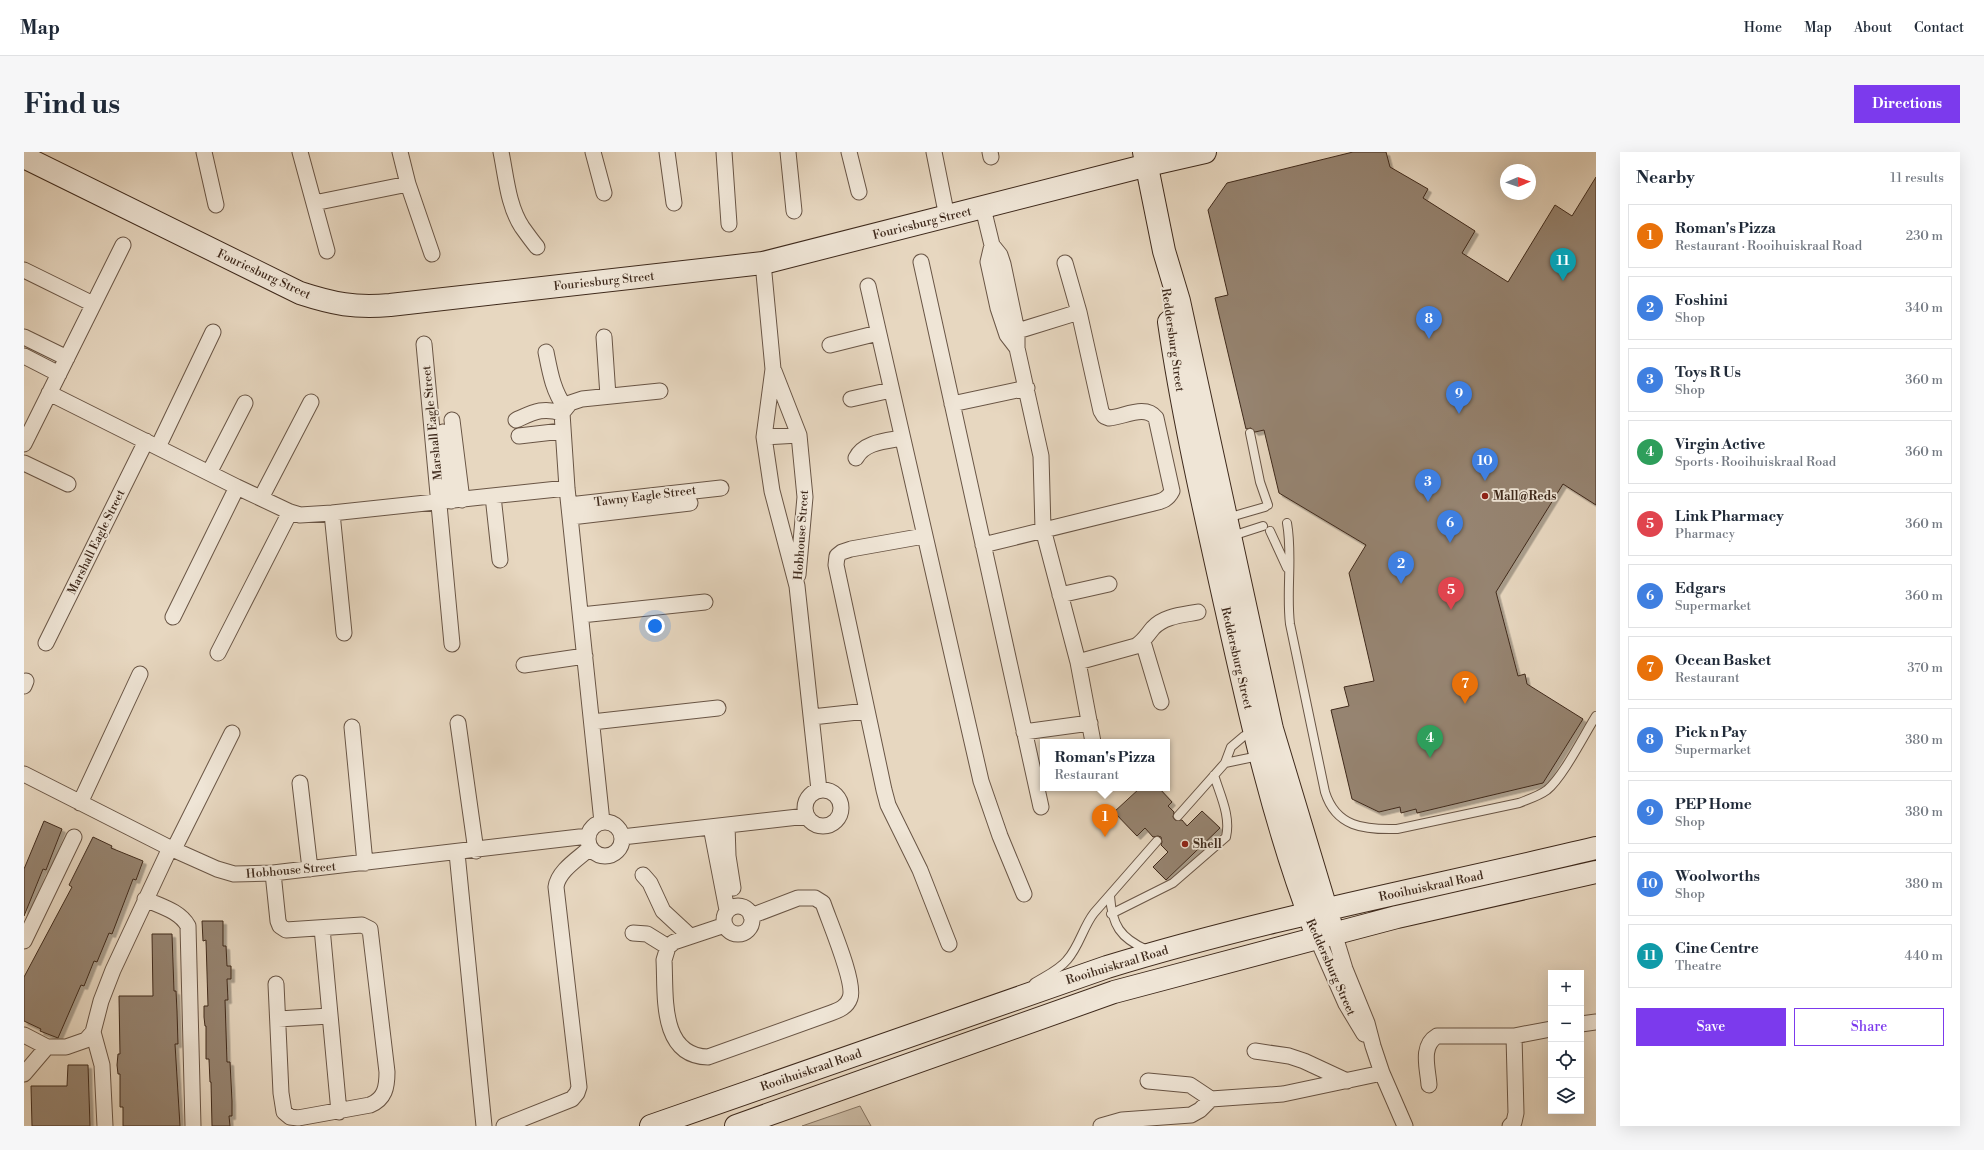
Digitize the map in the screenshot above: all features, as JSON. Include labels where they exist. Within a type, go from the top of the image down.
[{"type":"street","points":[[204,152],[216,205]]},
{"type":"street","points":[[300,152],[327,251]]},
{"type":"street","points":[[400,152],[408,184],[432,254]]},
{"type":"street","points":[[501,152],[510,197],[517,218],[521,227],[538,247]]},
{"type":"street","points":[[593,152],[604,193]]},
{"type":"street","points":[[668,152],[674,203]]},
{"type":"street","points":[[724,152],[729,224]]},
{"type":"street","points":[[788,152],[794,211]]},
{"type":"street","points":[[849,152],[859,192]]},
{"type":"street","points":[[934,152],[947,217]]},
{"type":"street","name":"Fouriesburg Street","points":[[24,157],[300,293],[325,301],[355,307],[397,304],[762,263],[983,208],[1146,158],[1205,152]]},
{"type":"street","name":"Reddersburg Street","points":[[1146,158],[1164,251],[1179,301],[1220,533],[1246,695],[1269,753],[1291,868],[1317,911],[1326,935],[1345,969],[1367,1023],[1382,1072],[1407,1126]]},
{"type":"street","points":[[314,203],[408,184]]},
{"type":"street","points":[[983,208],[992,245],[988,262],[993,287],[1012,333],[1027,388],[1041,456],[1043,529],[1078,662],[1093,739]]},
{"type":"street","points":[[24,444],[123,245]]},
{"type":"street","points":[[992,245],[1000,254],[1008,284],[1012,333]]},
{"type":"street","points":[[921,262],[1041,807]]},
{"type":"street","name":"Hobhouse Street","points":[[762,263],[773,369],[764,437],[772,491],[797,586],[819,790]]},
{"type":"street","points":[[983,545],[1165,500],[1172,491],[1157,425],[1153,414],[1142,411],[1109,418],[1104,416],[1101,411],[1079,312],[1066,264]]},
{"type":"street","points":[[24,270],[93,304]]},
{"type":"street","points":[[993,287],[1008,284]]},
{"type":"street","points":[[868,286],[981,781],[997,828],[1024,894]]},
{"type":"street","points":[[1012,333],[1079,312]]},
{"type":"street","name":"Marshall Eagle Street","points":[[46,643],[213,332]]},
{"type":"street","points":[[830,346],[878,333]]},
{"type":"street","points":[[24,337],[67,358]]},
{"type":"street","points":[[604,337],[608,396]]},
{"type":"street","name":"Marshall Eagle Street","points":[[424,344],[451,501]]},
{"type":"street","points":[[546,352],[553,385],[563,410],[562,431],[567,488],[602,822]]},
{"type":"street","points":[[24,356],[59,374]]},
{"type":"street","name":"Hobhouse Street","points":[[773,369],[798,435],[805,498],[797,586]]},
{"type":"street","name":"Marshall Eagle Street","points":[[437,378],[451,501]]},
{"type":"street","points":[[952,404],[1027,388]]},
{"type":"street","points":[[851,399],[891,390]]},
{"type":"street","points":[[516,420],[538,410],[563,410],[570,403],[582,399],[660,391]]},
{"type":"street","points":[[50,393],[237,487],[290,512],[300,515],[451,501],[567,488]]},
{"type":"street","points":[[261,498],[311,402]]},
{"type":"street","points":[[209,473],[245,403]]},
{"type":"street","name":"Marshall Eagle Street","points":[[452,420],[452,644]]},
{"type":"street","points":[[519,436],[562,431]]},
{"type":"street","points":[[764,437],[798,435]]},
{"type":"street","points":[[856,458],[858,452],[867,446],[902,438]]},
{"type":"street","points":[[24,463],[68,484]]},
{"type":"street","points":[[173,617],[237,487]]},
{"type":"street","name":"Tawny Eagle Street","points":[[570,511],[721,488]]},
{"type":"street","points":[[493,496],[500,560]]},
{"type":"street","name":"Tawny Eagle Street","points":[[570,511],[690,503]]},
{"type":"street","points":[[218,653],[290,512]]},
{"type":"street","points":[[332,513],[344,632]]},
{"type":"street","name":"Reddersburg Street","points":[[1220,533],[1260,732]]},
{"type":"street","points":[[924,536],[851,549],[842,552],[837,556],[836,565],[888,804],[920,870],[949,944]]},
{"type":"street","points":[[1060,594],[1109,584]]},
{"type":"street","points":[[581,615],[706,602]]},
{"type":"street","points":[[1078,662],[1136,646],[1143,642],[1160,622],[1198,612]]},
{"type":"street","points":[[1143,642],[1161,702]]},
{"type":"street","points":[[524,665],[585,656]]},
{"type":"street","points":[[80,803],[140,674]]},
{"type":"street","points":[[592,722],[718,708]]},
{"type":"street","points":[[812,717],[867,711]]},
{"type":"street","points":[[458,723],[476,851]]},
{"type":"street","points":[[1024,732],[1090,723]]},
{"type":"street","points":[[352,727],[365,863]]},
{"type":"street","points":[[24,1035],[48,1047],[66,1047],[86,1040],[93,1032],[101,1001],[113,970],[145,899],[232,733]]},
{"type":"street","name":"Hobhouse Street","points":[[24,774],[172,848],[217,869],[234,874],[273,873],[476,851],[589,842]]},
{"type":"street","points":[[300,783],[310,869]]},
{"type":"street","points":[[819,790],[832,792],[838,798],[841,810],[839,816],[834,822],[823,826],[811,822],[807,816],[805,811],[806,802],[813,792],[819,790]]},
{"type":"street","points":[[622,837],[807,816]]},
{"type":"street","points":[[504,1126],[572,1099],[577,1093],[579,1087],[556,887],[557,880],[589,842],[592,827],[602,822],[613,824],[620,832],[622,837],[620,848],[611,856],[599,856],[589,842]]},
{"type":"street","points":[[727,825],[730,914],[732,932],[743,933],[750,926],[751,916],[747,909],[730,914],[690,936],[674,942],[668,947],[664,960],[668,1021],[675,1039],[683,1049],[697,1057],[708,1057],[831,1013],[845,1007],[851,998],[851,983],[823,903],[815,898],[798,898],[751,916]]},
{"type":"street","points":[[711,827],[730,914]]},
{"type":"street","points":[[24,941],[74,837]]},
{"type":"street","name":"Rooihuiskraal Road","points":[[652,1126],[1003,1003],[1154,952],[1317,911],[1472,878],[1596,848]]},
{"type":"street","points":[[457,853],[484,1126]]},
{"type":"street","name":"Rooihuiskraal Road","points":[[736,1126],[1114,992],[1326,935],[1596,872]]},
{"type":"street","points":[[273,873],[278,922],[280,926],[286,930],[362,925],[370,929],[387,1072],[386,1088],[380,1100],[370,1105],[339,1112],[298,1118],[290,1117],[284,1112],[281,1093],[276,984]]},
{"type":"street","points":[[643,875],[650,883],[663,911],[690,936]]},
{"type":"street","points":[[145,899],[178,915],[184,919],[188,926],[193,1126]]},
{"type":"street","points":[[322,928],[339,1112]]},
{"type":"street","points":[[633,933],[647,934],[668,947]]},
{"type":"street","points":[[278,1020],[330,1016]]},
{"type":"street","points":[[1584,1024],[1596,1022]]},
{"type":"street","points":[[1429,1085],[1426,1050],[1432,1040],[1442,1036],[1514,1036],[1548,1030]]},
{"type":"street","points":[[93,1032],[102,1065],[105,1126]]},
{"type":"street","points":[[1510,1126],[1514,1122],[1516,1113],[1514,1036]]},
{"type":"street","points":[[24,1074],[48,1047]]},
{"type":"street","points":[[1255,1051],[1289,1056],[1304,1061],[1347,1081]]},
{"type":"street","points":[[1148,1080],[1190,1085],[1211,1099],[1283,1094],[1382,1072]]},
{"type":"street","points":[[1101,1126],[1122,1120],[1191,1115],[1200,1110],[1211,1099]]},
{"type":"lane","points":[[1220,533],[1266,506],[1250,433]]},
{"type":"lane","points":[[1287,522],[1289,546],[1288,604],[1290,624],[1325,792],[1329,804],[1336,814],[1347,822],[1360,827],[1377,830],[1397,829],[1519,803],[1536,796],[1548,789],[1557,779],[1596,716]]},
{"type":"lane","points":[[1220,533],[1266,528],[1288,571]]},
{"type":"lane","points":[[1178,816],[1225,763],[1231,747],[1260,732]]},
{"type":"lane","points":[[1225,763],[1269,753]]},
{"type":"lane","points":[[1111,914],[1173,883],[1226,837],[1228,827],[1227,818],[1214,775]]},
{"type":"lane","points":[[1003,1003],[1068,960],[1086,923],[1157,841]]},
{"type":"lane","points":[[1110,896],[1111,914],[1118,928],[1129,942],[1154,952]]},
{"type":"shaded area","points":[[860,1106],[871,1126],[802,1126]]},
{"type":"building","name":"Mall@Reds","points":[[1353,152],[1386,152],[1390,167],[1428,189],[1423,198],[1475,231],[1462,253],[1508,282],[1555,205],[1572,216],[1596,177],[1596,505],[1563,484],[1496,592],[1518,676],[1525,674],[1527,684],[1583,719],[1543,783],[1417,813],[1416,809],[1401,813],[1400,807],[1379,812],[1352,799],[1331,710],[1349,706],[1344,687],[1374,681],[1349,573],[1366,545],[1279,493],[1264,430],[1255,432],[1251,428],[1246,429],[1215,298],[1228,295],[1208,210],[1227,183]]},
{"type":"building","points":[[1137,791],[1162,791],[1172,802],[1168,806],[1174,812],[1173,817],[1175,820],[1182,820],[1187,826],[1202,811],[1220,828],[1166,880],[1153,867],[1168,852],[1161,845],[1161,837],[1153,837],[1145,828],[1137,836],[1114,812]]},
{"type":"building","points":[[44,821],[62,829],[46,870],[43,869],[24,916],[24,869]]},
{"type":"building","points":[[93,837],[112,846],[111,848],[143,861],[136,880],[133,879],[112,934],[109,933],[97,962],[94,961],[84,986],[81,985],[58,1038],[40,1031],[41,1029],[24,1021],[24,977],[72,887],[69,885]]},
{"type":"building","points":[[202,921],[223,921],[223,946],[226,946],[227,966],[231,966],[231,979],[227,979],[228,1000],[225,1000],[227,1062],[230,1062],[232,1101],[232,1116],[229,1116],[230,1126],[212,1126],[211,1082],[209,1059],[206,1059],[206,1026],[204,1017],[204,1006],[208,1006],[206,940],[203,941]]},
{"type":"building","points":[[152,934],[172,934],[174,991],[176,991],[177,1011],[178,1044],[175,1044],[180,1126],[123,1126],[123,1107],[120,1107],[120,1074],[118,1074],[117,1065],[118,1054],[120,1054],[119,996],[153,996]]},
{"type":"building","points":[[68,1065],[88,1065],[90,1126],[32,1126],[31,1086],[67,1086]]},
{"type":"place","name":"Cine Centre","points":[[1563,281]]},
{"type":"place","name":"Pick n Pay","points":[[1429,339]]},
{"type":"place","name":"PEP Home","points":[[1459,414]]},
{"type":"place","name":"Woolworths","points":[[1485,481]]},
{"type":"place","name":"Mall@Reds","points":[[1485,496]]},
{"type":"place","name":"Toys R Us","points":[[1428,502]]},
{"type":"place","name":"Edgars","points":[[1450,543]]},
{"type":"place","name":"Foshini","points":[[1401,584]]},
{"type":"place","name":"Link Pharmacy","points":[[1451,610]]},
{"type":"place","name":"Ocean Basket","points":[[1465,704]]},
{"type":"place","name":"Virgin Active","points":[[1430,758]]},
{"type":"place","name":"Roman's Pizza","points":[[1105,837]]},
{"type":"place","name":"Shell","points":[[1185,844]]}]
